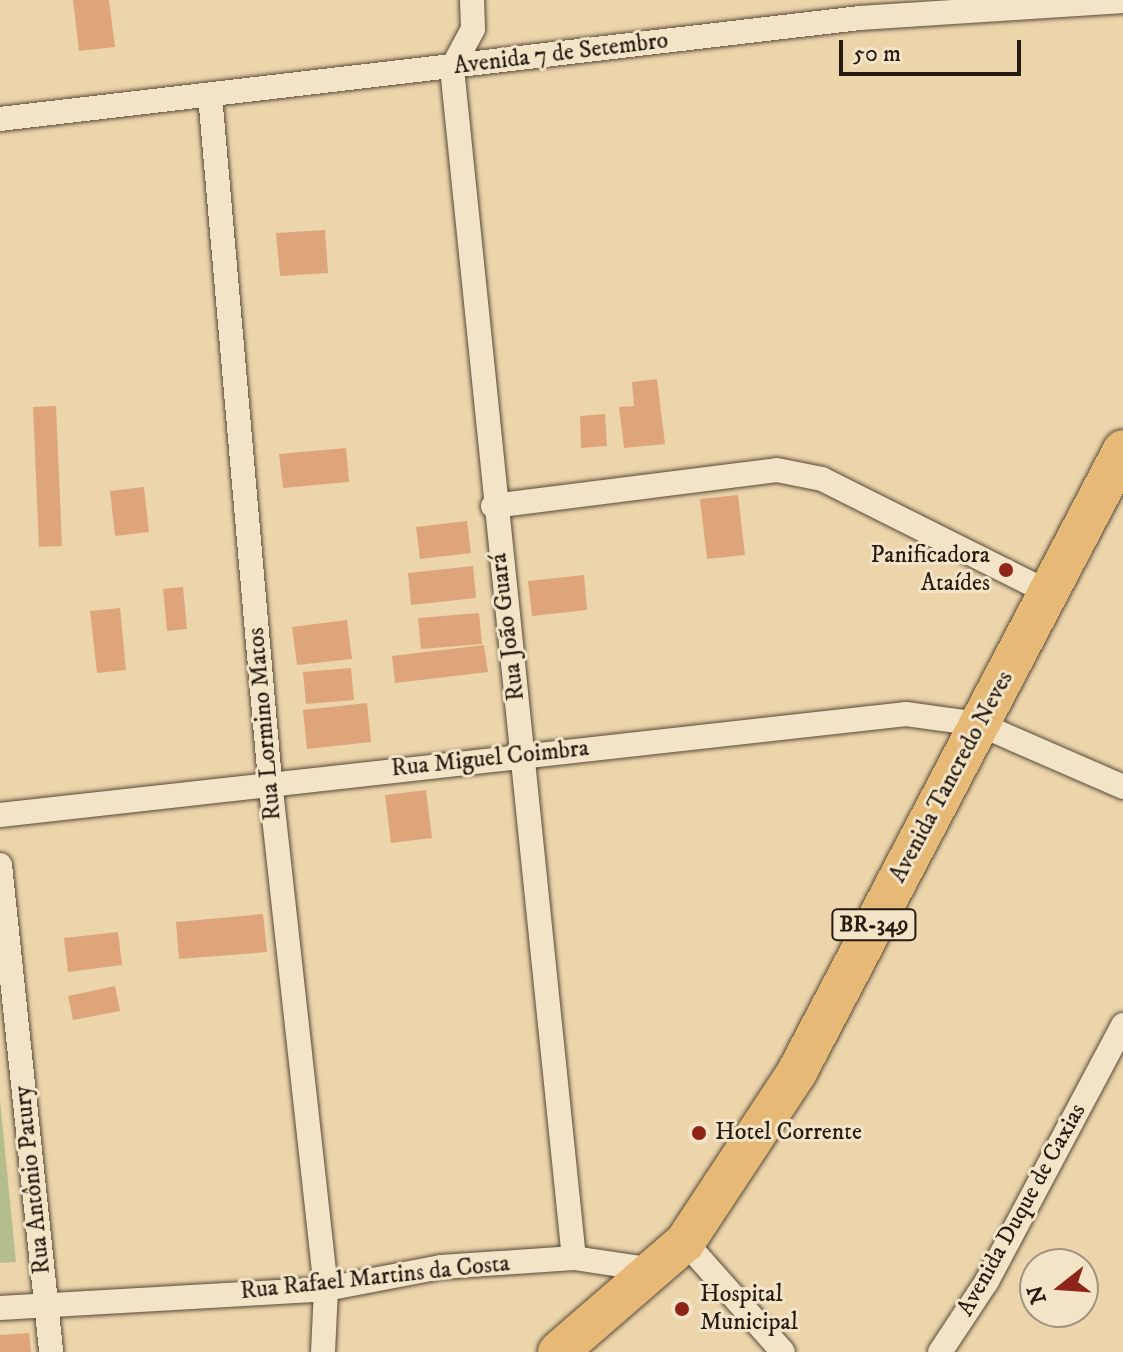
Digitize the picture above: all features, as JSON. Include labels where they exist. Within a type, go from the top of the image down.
[{"type":"main road","name":"Avenida Tancredo Neves","points":[[558,1352],[685,1242],[797,1072],[1123,450]]},
{"type":"street","points":[[452,68],[473,29],[472,0]]},
{"type":"street","name":"Avenida 7 de Setembro","points":[[0,119],[452,68],[858,9],[1123,1]]},
{"type":"street","name":"Rua João Guará","points":[[452,68],[493,506],[523,756],[574,1258]]},
{"type":"street","name":"Rua Lormino Matos","points":[[210,95],[270,781],[326,1289],[323,1352]]},
{"type":"street","points":[[493,506],[777,470],[822,479],[1048,592]]},
{"type":"street","name":"Rua Miguel Coimbra","points":[[0,815],[270,781],[906,714],[979,724]]},
{"type":"street","points":[[979,724],[1123,787]]},
{"type":"street","name":"Rua Antônio Patury","points":[[0,865],[51,1352]]},
{"type":"street","name":"Avenida Duque de Caxias","points":[[940,1352],[987,1281],[1123,1025]]},
{"type":"street","points":[[685,1242],[783,1352]]},
{"type":"street","name":"Rua Rafael Martins da Costa","points":[[0,1308],[326,1289],[441,1267],[574,1258],[653,1270]]},
{"type":"green space","points":[[0,1100],[16,1262],[0,1263]]},
{"type":"building","points":[[73,0],[109,0],[115,47],[79,51]]},
{"type":"building","points":[[325,230],[328,273],[280,276],[276,233]]},
{"type":"building","points":[[657,379],[665,444],[624,448],[619,407],[634,406],[632,382]]},
{"type":"building","points":[[56,406],[62,546],[39,547],[33,407]]},
{"type":"building","points":[[605,414],[607,446],[581,448],[580,416]]},
{"type":"building","points":[[346,448],[349,482],[283,488],[279,454]]},
{"type":"building","points":[[144,487],[149,532],[115,536],[110,491]]},
{"type":"building","points":[[738,495],[745,555],[707,559],[700,499]]},
{"type":"building","points":[[467,521],[471,553],[420,559],[416,527]]},
{"type":"building","points":[[473,566],[476,598],[411,605],[408,573]]},
{"type":"building","points":[[584,575],[587,610],[532,616],[528,581]]},
{"type":"building","points":[[183,587],[187,629],[167,631],[163,589]]},
{"type":"building","points":[[120,608],[126,670],[97,673],[90,611]]},
{"type":"building","points":[[479,613],[482,644],[421,649],[418,618]]},
{"type":"building","points":[[347,620],[352,659],[297,665],[292,627]]},
{"type":"building","points":[[484,645],[488,672],[395,683],[392,656]]},
{"type":"building","points":[[351,668],[354,700],[306,704],[303,672]]},
{"type":"building","points":[[367,703],[371,742],[307,749],[303,710]]},
{"type":"building","points":[[426,790],[432,838],[391,843],[385,795]]},
{"type":"building","points":[[263,914],[267,952],[179,959],[176,922]]},
{"type":"building","points":[[118,932],[122,965],[68,972],[64,938]]},
{"type":"building","points":[[115,986],[120,1011],[73,1020],[68,996]]},
{"type":"building","points":[[29,1333],[31,1352],[0,1352],[0,1335]]},
{"type":"place","name":"Panificadora Ataídes","points":[[1006,570]]},
{"type":"place","name":"Hotel Corrente","points":[[699,1133]]},
{"type":"place","name":"Hospital Municipal","points":[[682,1309]]}]
